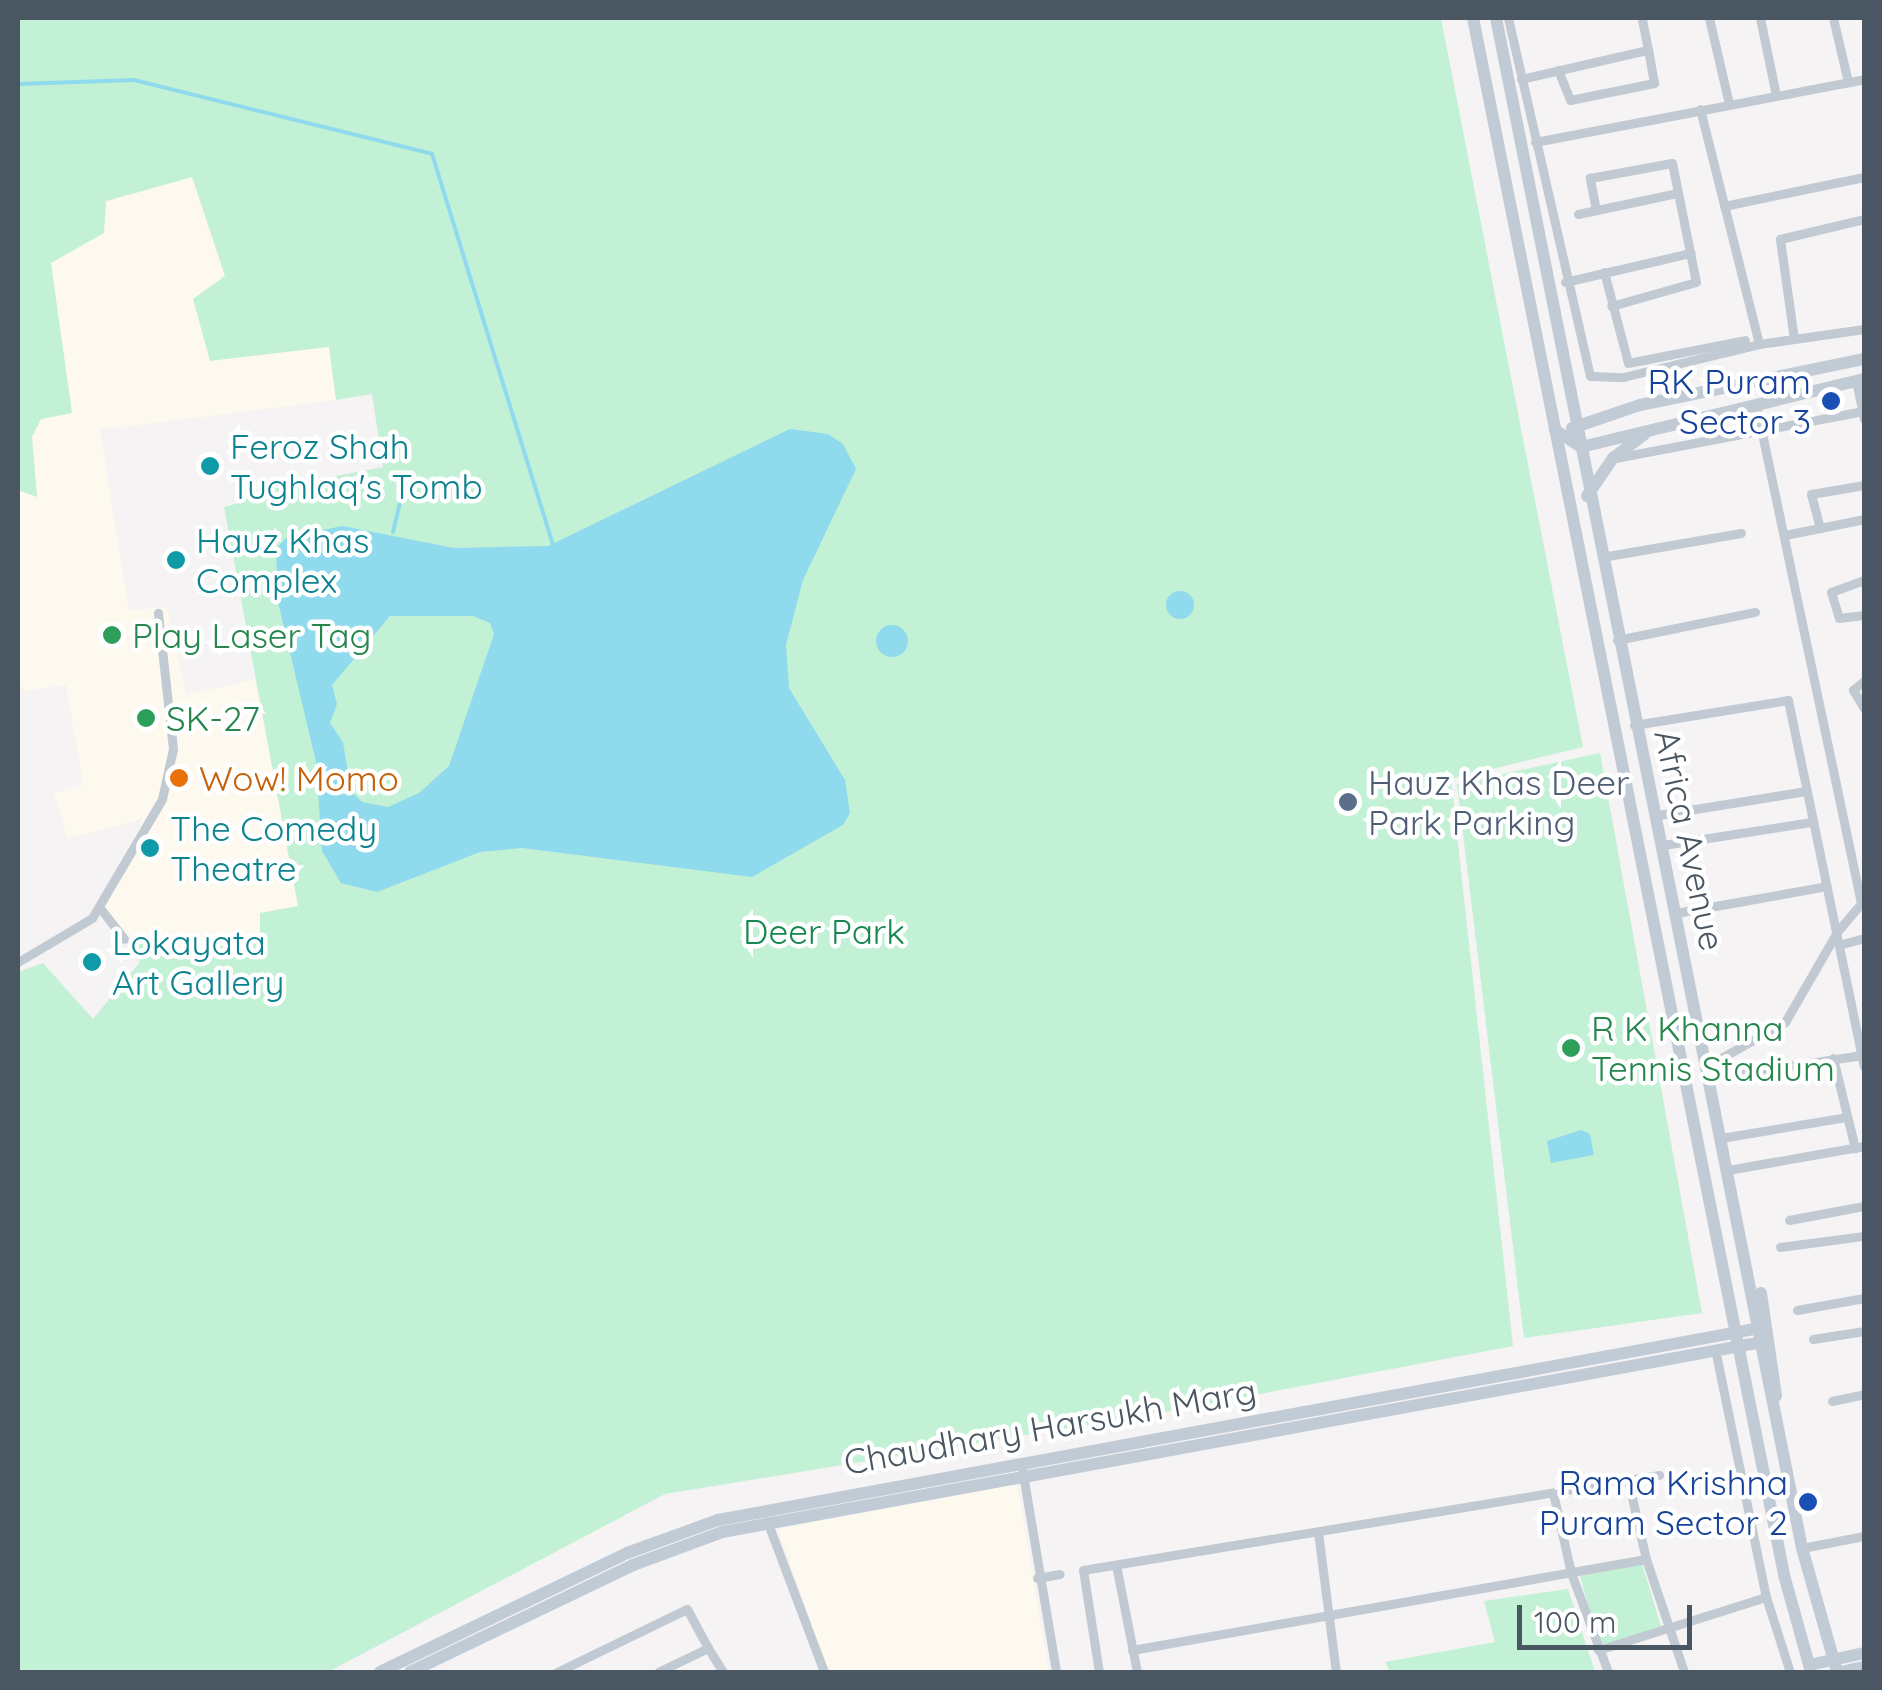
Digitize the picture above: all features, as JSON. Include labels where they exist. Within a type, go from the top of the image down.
[{"type":"main road","name":"Africa Avenue","points":[[1472,18],[1742,1346],[1784,1575],[1810,1669]]},
{"type":"main road","name":"Africa Avenue","points":[[1496,18],[1581,447],[1587,496],[1634,726],[1658,815],[1802,1548],[1837,1668]]},
{"type":"main road","points":[[1555,430],[1576,428],[1640,405],[1864,359]]},
{"type":"main road","points":[[1555,430],[1581,447],[1678,420],[1860,380]]},
{"type":"main road","points":[[1587,496],[1612,458],[1678,420]]},
{"type":"main road","points":[[1743,1245],[1756,1266],[1773,1352],[1778,1385],[1773,1401]]},
{"type":"main road","name":"Chaudhary Harsukh Marg","points":[[410,1672],[669,1550],[765,1516],[1022,1468],[1477,1392],[1713,1343],[1738,1331],[1761,1335]]},
{"type":"main road","name":"Chaudhary Harsukh Marg","points":[[1713,1343],[1742,1346],[1761,1335]]},
{"type":"main road","points":[[1825,1630],[1860,1654],[1837,1668]]},
{"type":"main road","name":"Chaudhary Harsukh Marg","points":[[380,1672],[429,1662]]},
{"type":"main road","points":[[1810,1669],[1864,1667]]},
{"type":"street","points":[[1508,18],[1584,364],[1594,378],[1759,344],[1864,329]]},
{"type":"street","points":[[1558,70],[1570,100],[1654,82],[1642,18]]},
{"type":"street","points":[[1709,18],[1729,104]]},
{"type":"street","points":[[1760,18],[1776,95]]},
{"type":"street","points":[[1833,18],[1848,82]]},
{"type":"street","points":[[1521,79],[1648,50]]},
{"type":"street","points":[[1535,142],[1864,80]]},
{"type":"street","points":[[1700,110],[1759,344]]},
{"type":"street","points":[[1596,210],[1590,178],[1672,163],[1690,253],[1691,288],[1611,306]]},
{"type":"street","points":[[1724,206],[1864,177]]},
{"type":"street","points":[[1578,214],[1678,193]]},
{"type":"street","points":[[1794,339],[1780,239],[1864,219]]},
{"type":"street","points":[[1565,282],[1690,253]]},
{"type":"street","points":[[1604,272],[1628,363],[1745,340]]},
{"type":"street","points":[[1612,458],[1864,413],[1860,380]]},
{"type":"street","points":[[1709,1072],[1786,1022],[1837,932],[1863,902],[1756,404]]},
{"type":"street","points":[[1820,528],[1811,494],[1864,485]]},
{"type":"street","points":[[1785,535],[1864,519]]},
{"type":"street","points":[[1600,557],[1741,533]]},
{"type":"street","points":[[1864,580],[1831,592],[1840,618],[1864,614]]},
{"type":"street","points":[[1618,640],[1756,612]]},
{"type":"street","points":[[18,962],[100,908],[154,814],[173,760],[158,613]]},
{"type":"street","points":[[1864,681],[1853,690],[1864,708]]},
{"type":"street","points":[[1634,726],[1786,698],[1842,944],[1863,1061],[1833,1058],[1709,1072]]},
{"type":"street","points":[[1658,815],[1806,791]]},
{"type":"street","points":[[1663,845],[1812,822]]},
{"type":"street","points":[[1676,913],[1826,886]]},
{"type":"street","points":[[100,908],[124,939]]},
{"type":"street","points":[[1842,944],[1864,938]]},
{"type":"street","points":[[1728,1170],[1860,1147],[1847,1117],[1833,1058]]},
{"type":"street","points":[[1721,1138],[1847,1117]]},
{"type":"street","points":[[1789,1220],[1864,1206]]},
{"type":"street","points":[[1780,1248],[1864,1236]]},
{"type":"street","points":[[1797,1310],[1864,1298]]},
{"type":"street","points":[[1812,1339],[1864,1330]]},
{"type":"street","points":[[1713,1343],[1766,1597],[1790,1672]]},
{"type":"street","points":[[1832,1400],[1864,1394]]},
{"type":"street","points":[[1022,1468],[1056,1672]]},
{"type":"street","points":[[1099,1672],[1083,1570],[1659,1475]]},
{"type":"street","points":[[1628,1480],[1646,1559],[1684,1672]]},
{"type":"street","points":[[1553,1493],[1571,1573],[1608,1672]]},
{"type":"street","points":[[765,1516],[824,1672]]},
{"type":"street","points":[[1318,1532],[1336,1672]]},
{"type":"street","points":[[1802,1548],[1864,1536]]},
{"type":"street","points":[[1132,1650],[1332,1619],[1646,1559]]},
{"type":"street","points":[[1116,1565],[1136,1672]]},
{"type":"street","points":[[1038,1578],[1060,1574]]},
{"type":"street","points":[[1598,1650],[1766,1597]]},
{"type":"street","points":[[557,1672],[688,1609],[723,1672]]},
{"type":"street","points":[[658,1672],[708,1648]]},
{"type":"shaded area","points":[[193,177],[225,276],[329,347],[336,400],[100,430],[129,610],[167,607],[186,695],[255,679],[298,907],[261,936],[171,959],[143,937],[126,942],[100,907],[143,819],[68,839],[54,793],[83,785],[66,685],[25,691],[18,685],[18,490],[37,496],[32,436],[41,419],[72,413],[50,263],[104,233],[106,202]]},
{"type":"shaded area","points":[[1017,1484],[1049,1672],[828,1672],[778,1529]]},
{"type":"green space","name":"Deer Park","points":[[18,18],[1441,18],[1583,747],[1451,779],[1513,1346],[1160,1413],[665,1494],[328,1672],[18,1672],[18,972],[43,963],[93,1019],[140,962],[126,942],[143,937],[171,959],[260,936],[260,913],[298,906],[224,507],[239,503],[239,495],[383,467],[372,394],[336,400],[329,347],[210,361],[193,299],[225,276],[192,177],[106,201],[104,233],[51,263],[72,413],[41,419],[32,437],[37,497],[18,490]]},
{"type":"green space","name":"R K Khanna Tennis Stadium","points":[[1600,753],[1702,1313],[1524,1338],[1457,784]]},
{"type":"green space","points":[[1642,1564],[1661,1626],[1599,1646],[1580,1576]]},
{"type":"green space","points":[[1568,1589],[1595,1672],[1390,1672],[1385,1662],[1495,1642],[1484,1601]]},
{"type":"water","points":[[790,429],[828,434],[843,444],[856,469],[803,580],[786,645],[789,688],[845,780],[850,813],[843,825],[752,877],[522,848],[480,852],[377,892],[341,883],[322,851],[316,762],[278,602],[276,549],[286,538],[342,526],[454,548],[548,546]],"holes":[[[390,616],[473,616],[490,623],[494,634],[449,766],[419,793],[388,807],[362,802],[351,791],[343,742],[330,723],[337,704],[332,685]]]},
{"type":"water","points":[[1180,591],[1190,595],[1194,605],[1190,615],[1180,619],[1170,615],[1166,605],[1170,595]]},
{"type":"water","points":[[892,625],[903,630],[908,641],[903,652],[892,657],[881,652],[876,641],[881,630]]},
{"type":"water","points":[[1581,1130],[1590,1134],[1594,1155],[1551,1163],[1547,1141]]},
{"type":"waterway","points":[[18,84],[134,80],[432,154],[553,544]]},
{"type":"waterway","points":[[393,532],[403,490]]},
{"type":"place","name":"RK Puram Sector 3","points":[[1831,401]]},
{"type":"place","name":"Feroz Shah Tughlaq's Tomb","points":[[210,466]]},
{"type":"place","name":"Hauz Khas Complex","points":[[176,560]]},
{"type":"place","name":"Play Laser Tag","points":[[112,635]]},
{"type":"place","name":"SK-27","points":[[146,718]]},
{"type":"place","name":"Wow! Momo","points":[[179,778]]},
{"type":"place","name":"Hauz Khas Deer Park Parking","points":[[1348,802]]},
{"type":"place","name":"The Comedy Theatre","points":[[150,848]]},
{"type":"place","name":"Lokayata Art Gallery","points":[[92,962]]},
{"type":"place","name":"R K Khanna Tennis Stadium","points":[[1571,1048]]},
{"type":"place","name":"Rama Krishna Puram Sector 2","points":[[1808,1502]]}]
